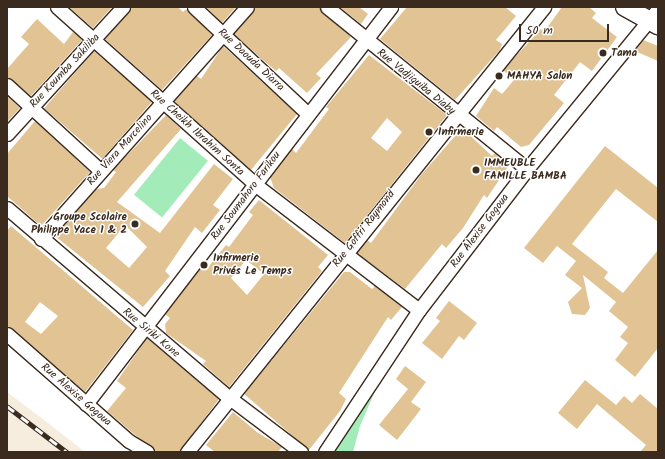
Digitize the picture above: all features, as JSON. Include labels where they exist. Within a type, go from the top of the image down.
[{"type":"main road","points":[[625,7],[655,18]]},
{"type":"street","name":"Rue Cheikh Ibrahim Sonta","points":[[57,7],[256,185],[344,255],[419,310]]},
{"type":"street","name":"Rue Koumba Sakiliba","points":[[7,134],[123,7]]},
{"type":"street","name":"Rue Daouda Diarra","points":[[194,7],[308,114]]},
{"type":"street","name":"Rue Viera Marcelino","points":[[41,238],[164,102],[247,7]]},
{"type":"street","name":"Rue Vadjiguiba Diaby","points":[[327,7],[455,114],[527,169]]},
{"type":"street","name":"Rue Soumahoro Farikou","points":[[86,404],[256,185],[308,114],[391,7]]},
{"type":"street","name":"Rue Goffri Raymond","points":[[187,452],[231,399],[455,114],[544,7]]},
{"type":"street","name":"Rue Alexise Gogoua","points":[[325,452],[419,310],[527,169],[655,18]]},
{"type":"street","points":[[7,85],[101,171]]},
{"type":"street","name":"Rue Siriki Kone","points":[[7,208],[231,399],[301,452]]},
{"type":"street","name":"Rue Alexise Gogoua","points":[[7,334],[86,404],[146,452]]},
{"type":"shaded area","points":[[7,392],[52,426],[85,452],[7,452]]},
{"type":"green space","points":[[180,138],[208,161],[162,217],[134,195]]},
{"type":"green space","points":[[459,259],[464,266],[425,314],[379,382],[360,426],[353,452],[317,452]]},
{"type":"building","points":[[69,7],[112,7],[93,28]]},
{"type":"building","points":[[131,7],[178,7],[183,12],[186,9],[212,35],[162,90],[105,39]]},
{"type":"building","points":[[206,7],[236,7],[222,23]]},
{"type":"building","points":[[255,7],[319,7],[351,37],[316,74],[321,78],[307,93],[279,68],[276,71],[234,34]]},
{"type":"building","points":[[340,7],[359,7],[368,14],[361,24]]},
{"type":"building","points":[[407,7],[505,7],[516,16],[496,40],[502,44],[500,50],[455,100],[380,39]]},
{"type":"building","points":[[562,7],[589,7],[596,13],[592,18],[617,37],[592,71],[580,62],[554,95],[564,103],[529,145],[521,147],[497,127],[494,131],[476,116],[494,88],[502,94],[514,80],[503,70],[541,29],[544,32]]},
{"type":"building","points":[[37,19],[64,44],[73,32],[82,40],[31,96],[7,77],[7,69],[29,44],[21,37]]},
{"type":"building","points":[[643,40],[658,46],[658,61],[635,51]]},
{"type":"building","points":[[223,46],[297,114],[251,170],[174,101],[197,76],[201,79]]},
{"type":"building","points":[[94,51],[152,102],[102,159],[44,108]]},
{"type":"building","points":[[369,55],[447,115],[345,243],[274,188],[270,177],[292,149],[296,153],[329,109],[326,107]],"holes":[[[387,118],[402,132],[387,151],[371,138]]]},
{"type":"building","points":[[7,96],[20,108],[7,122]]},
{"type":"building","points":[[166,115],[181,129],[117,202],[160,233],[214,164],[233,179],[213,205],[220,210],[202,233],[195,227],[165,271],[170,276],[143,307],[55,236],[96,189],[104,188],[116,172],[113,170]],"holes":[[[125,225],[147,247],[129,268],[106,248]]]},
{"type":"building","points":[[35,121],[90,172],[41,226],[7,196],[7,154]]},
{"type":"building","points":[[462,128],[492,156],[495,153],[509,165],[487,198],[484,195],[463,228],[446,248],[442,244],[405,289],[357,253],[367,240],[371,243],[421,175]]},
{"type":"building","points":[[605,146],[658,188],[658,222],[616,189],[572,244],[608,272],[604,278],[623,293],[658,250],[658,348],[635,377],[615,360],[628,343],[620,337],[628,327],[609,311],[616,302],[583,275],[590,308],[585,315],[572,314],[568,302],[582,288],[565,275],[576,261],[557,246],[543,263],[524,248]]},
{"type":"building","points":[[259,200],[328,255],[318,267],[322,271],[229,387],[203,364],[206,361],[166,333],[165,324],[170,318],[165,314],[204,264],[209,266],[226,245],[229,247],[253,215],[249,212]],"holes":[[[246,260],[264,274],[247,295],[231,278]]]},
{"type":"building","points":[[11,226],[133,330],[85,392],[7,326],[7,231]],"holes":[[[40,302],[58,316],[41,334],[25,322]]]},
{"type":"building","points":[[344,272],[350,272],[372,289],[375,286],[402,307],[391,320],[388,317],[339,393],[346,399],[340,411],[309,450],[244,394]]},
{"type":"building","points":[[449,301],[477,323],[464,340],[459,336],[442,359],[422,343],[440,321],[436,318]]},
{"type":"building","points":[[147,338],[219,399],[179,452],[155,452],[107,411],[126,388],[117,381]]},
{"type":"building","points":[[405,366],[426,382],[411,402],[421,409],[397,440],[379,425],[408,389],[396,379]]},
{"type":"building","points":[[585,380],[616,405],[624,396],[632,403],[640,394],[658,409],[658,452],[640,452],[646,445],[597,404],[577,429],[558,413]]},
{"type":"building","points":[[233,412],[258,433],[282,447],[278,452],[215,452],[206,445]]},
{"type":"railway","points":[[7,406],[67,452]]},
{"type":"place","name":"Tama","points":[[603,53]]},
{"type":"place","name":"MAHYA Salon","points":[[499,76]]},
{"type":"place","name":"Infirmerie","points":[[429,132]]},
{"type":"place","name":"IMMEUBLE FAMILLE BAMBA","points":[[476,170]]},
{"type":"place","name":"Groupe Scolaire Philippe Yace 1 & 2","points":[[135,224]]},
{"type":"place","name":"Infirmerie Privés Le Temps","points":[[204,265]]}]
